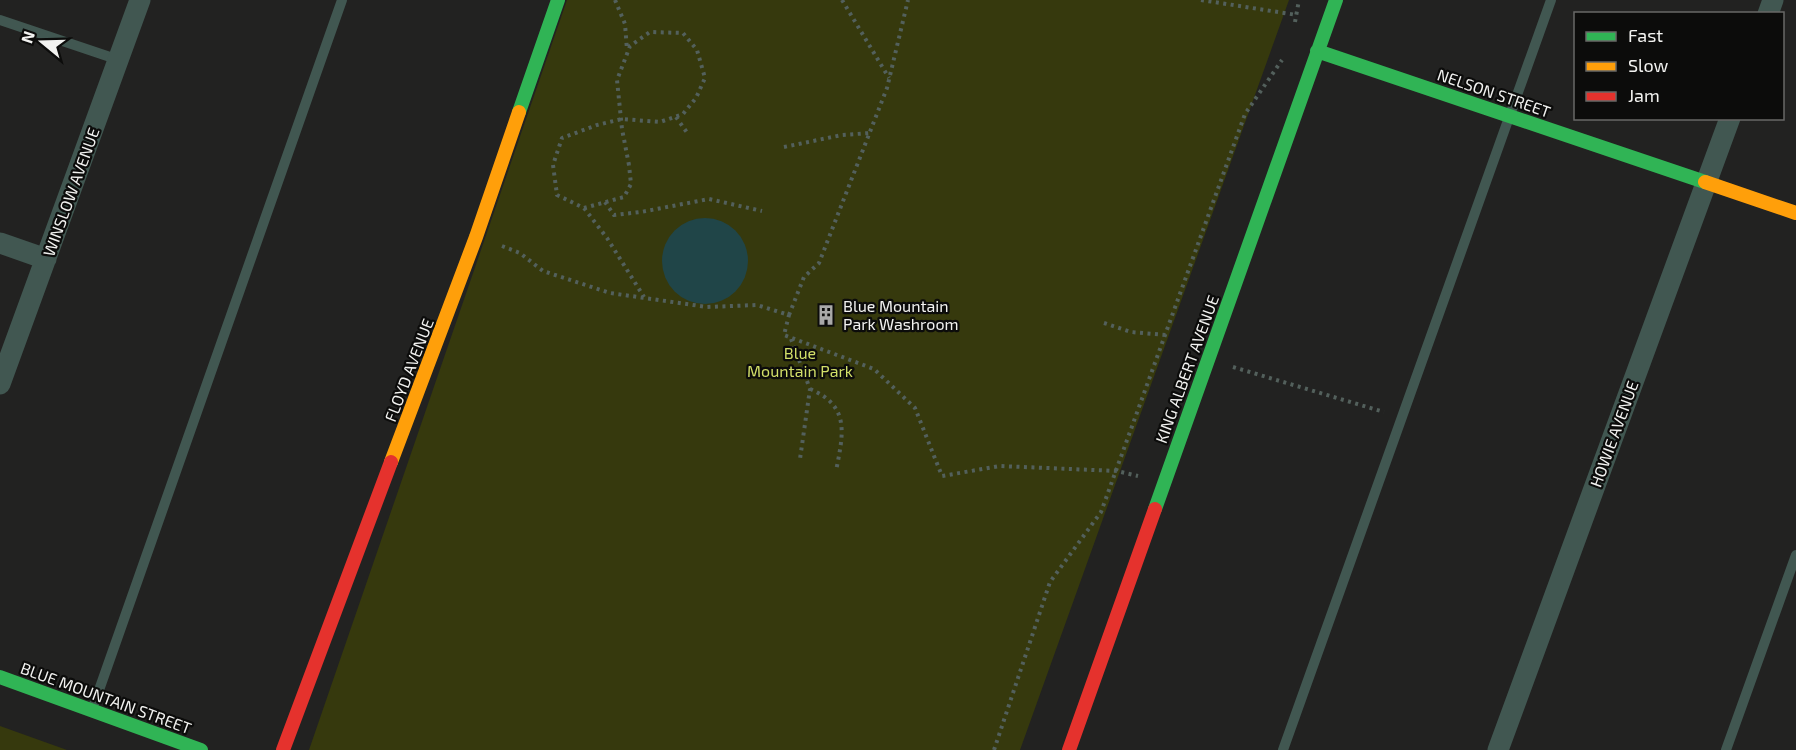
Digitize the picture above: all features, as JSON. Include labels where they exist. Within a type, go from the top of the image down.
[{"type":"street","name":"WINSLOW AVENUE","points":[[0,384],[140,0]]},
{"type":"street","name":"FLOYD AVENUE","points":[[283,750],[476,237],[558,0]]},
{"type":"street","name":"KING ALBERT AVENUE","points":[[1069,750],[1336,0]]},
{"type":"street","name":"NELSON STREET","points":[[1317,51],[1796,213]]},
{"type":"street","name":"HOWIE AVENUE","points":[[1498,750],[1729,120]]},
{"type":"street","points":[[0,243],[46,259]]},
{"type":"street","name":"BLUE MOUNTAIN STREET","points":[[0,677],[201,750]]},
{"type":"lane","points":[[92,710],[342,0]]},
{"type":"lane","points":[[1283,750],[1551,0]]},
{"type":"lane","points":[[0,20],[119,60]]},
{"type":"lane","points":[[1726,750],[1796,555]]},
{"type":"path","points":[[615,0],[625,24],[627,54]]},
{"type":"path","points":[[842,0],[889,78]]},
{"type":"path","points":[[909,0],[889,78],[870,133],[819,263],[804,277],[784,335],[874,369],[915,408],[942,476],[1000,466],[1117,471],[1165,481]]},
{"type":"path","points":[[1201,0],[1297,15]]},
{"type":"path","points":[[1294,24],[1299,0]]},
{"type":"path","points":[[584,208],[624,197],[631,184],[622,119],[617,80],[630,46],[650,32],[683,33],[697,50],[705,78],[696,99],[683,114],[660,123],[622,119],[597,125],[562,138],[553,165],[557,195],[584,208],[607,238],[645,297]]},
{"type":"path","points":[[994,750],[1050,582],[1101,512],[1245,114],[1281,62],[1284,52]]},
{"type":"path","points":[[676,117],[688,134]]},
{"type":"path","points":[[784,147],[842,135],[870,133]]},
{"type":"path","points":[[604,202],[615,215],[661,209],[709,199],[762,211]]},
{"type":"path","points":[[476,237],[520,253],[543,272],[610,293],[707,307],[757,305],[789,315]]},
{"type":"path","points":[[1104,323],[1131,332],[1166,335]]},
{"type":"path","points":[[791,338],[810,389],[800,459]]},
{"type":"path","points":[[1231,366],[1369,408]]},
{"type":"path","points":[[810,389],[821,393],[839,410],[843,435],[836,471]]},
{"type":"green space","name":"Blue Mountain Park","points":[[567,0],[1289,0],[1020,750],[309,750]]},
{"type":"green space","points":[[0,726],[67,750],[0,750]]},
{"type":"water","points":[[697,218],[713,218],[736,230],[745,244],[748,261],[745,278],[736,292],[713,304],[697,304],[681,297],[669,285],[662,269],[662,253],[669,237],[681,225]]},
{"type":"traffic: fast","points":[[519,112],[558,0]]},
{"type":"traffic: fast","points":[[1155,509],[1336,0]]},
{"type":"traffic: fast","points":[[1317,51],[1705,182]]},
{"type":"traffic: fast","points":[[0,677],[201,750]]},
{"type":"traffic: slow","points":[[391,462],[476,237],[519,112]]},
{"type":"traffic: slow","points":[[1705,182],[1796,213]]},
{"type":"traffic: jam","points":[[283,750],[391,462]]},
{"type":"traffic: jam","points":[[1069,750],[1155,509]]},
{"type":"place","name":"Blue Mountain Park Washroom","points":[[826,315]]}]
